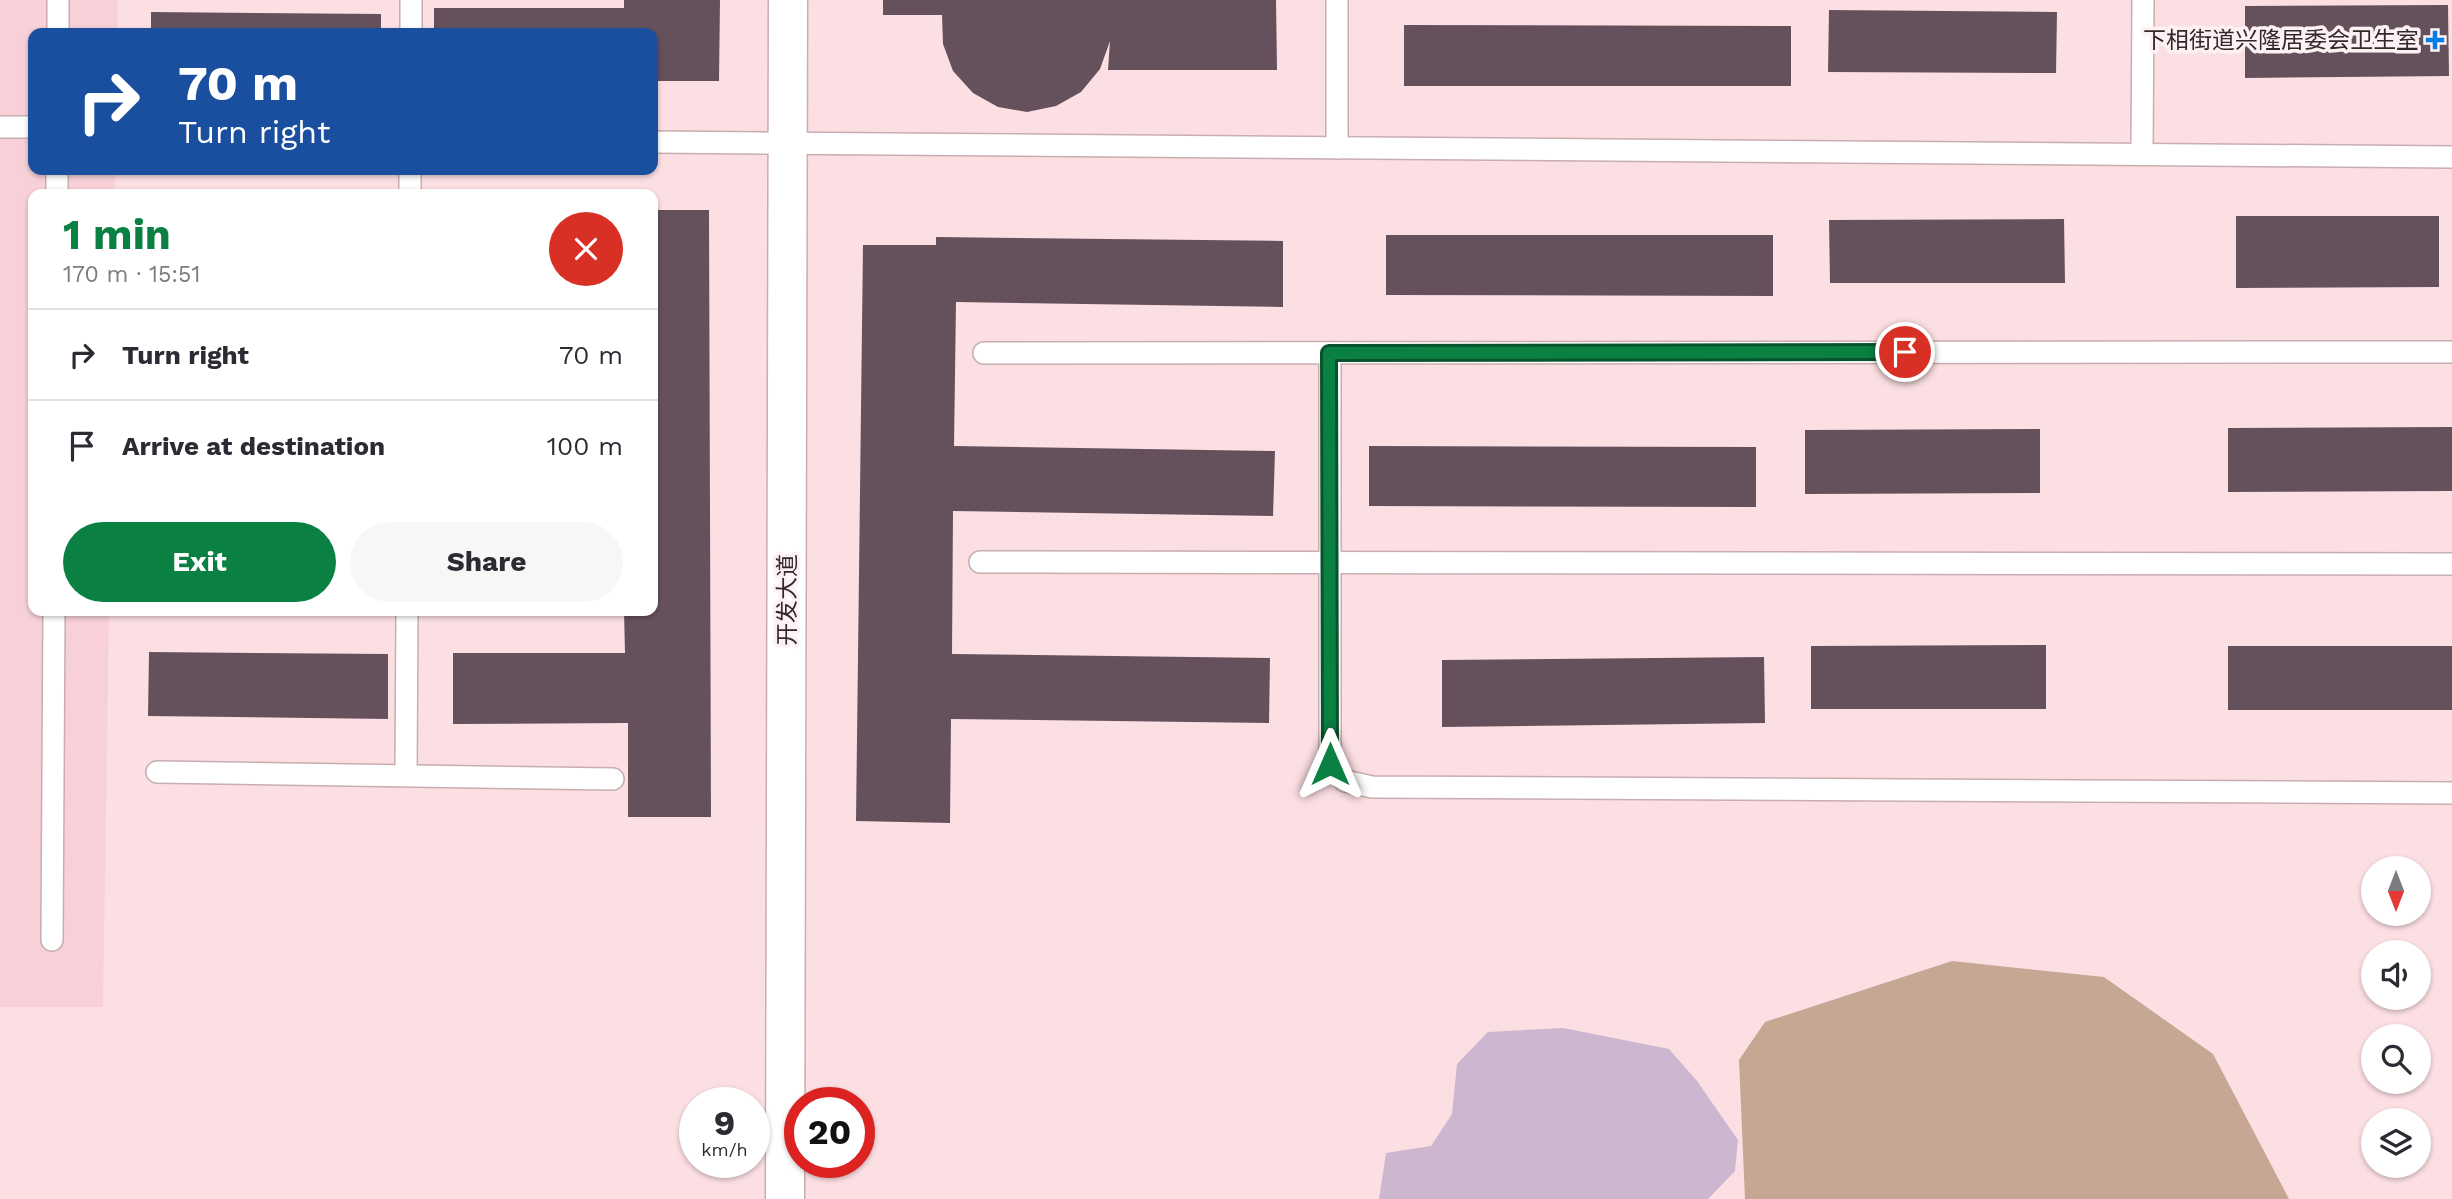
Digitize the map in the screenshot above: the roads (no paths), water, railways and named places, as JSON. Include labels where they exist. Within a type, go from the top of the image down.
[{"type":"street","name":"开发大道","points":[[785,1199],[789,0]]},
{"type":"lane","points":[[58,0],[58,28]]},
{"type":"lane","points":[[411,0],[411,28]]},
{"type":"lane","points":[[1337,0],[1337,148]]},
{"type":"lane","points":[[2142,154],[2143,0]]},
{"type":"lane","points":[[0,127],[28,127]]},
{"type":"lane","points":[[658,142],[2452,157]]},
{"type":"lane","points":[[984,353],[2452,352]]},
{"type":"lane","points":[[1329,353],[1330,764],[1345,781],[1386,787],[2452,793]]},
{"type":"lane","points":[[980,562],[2452,564]]},
{"type":"lane","points":[[52,940],[54,616]]},
{"type":"lane","points":[[406,775],[407,616]]},
{"type":"lane","points":[[157,772],[613,779]]},
{"type":"place","name":"下相街道兴隆居委会卫生室","points":[[2435,40]]}]
